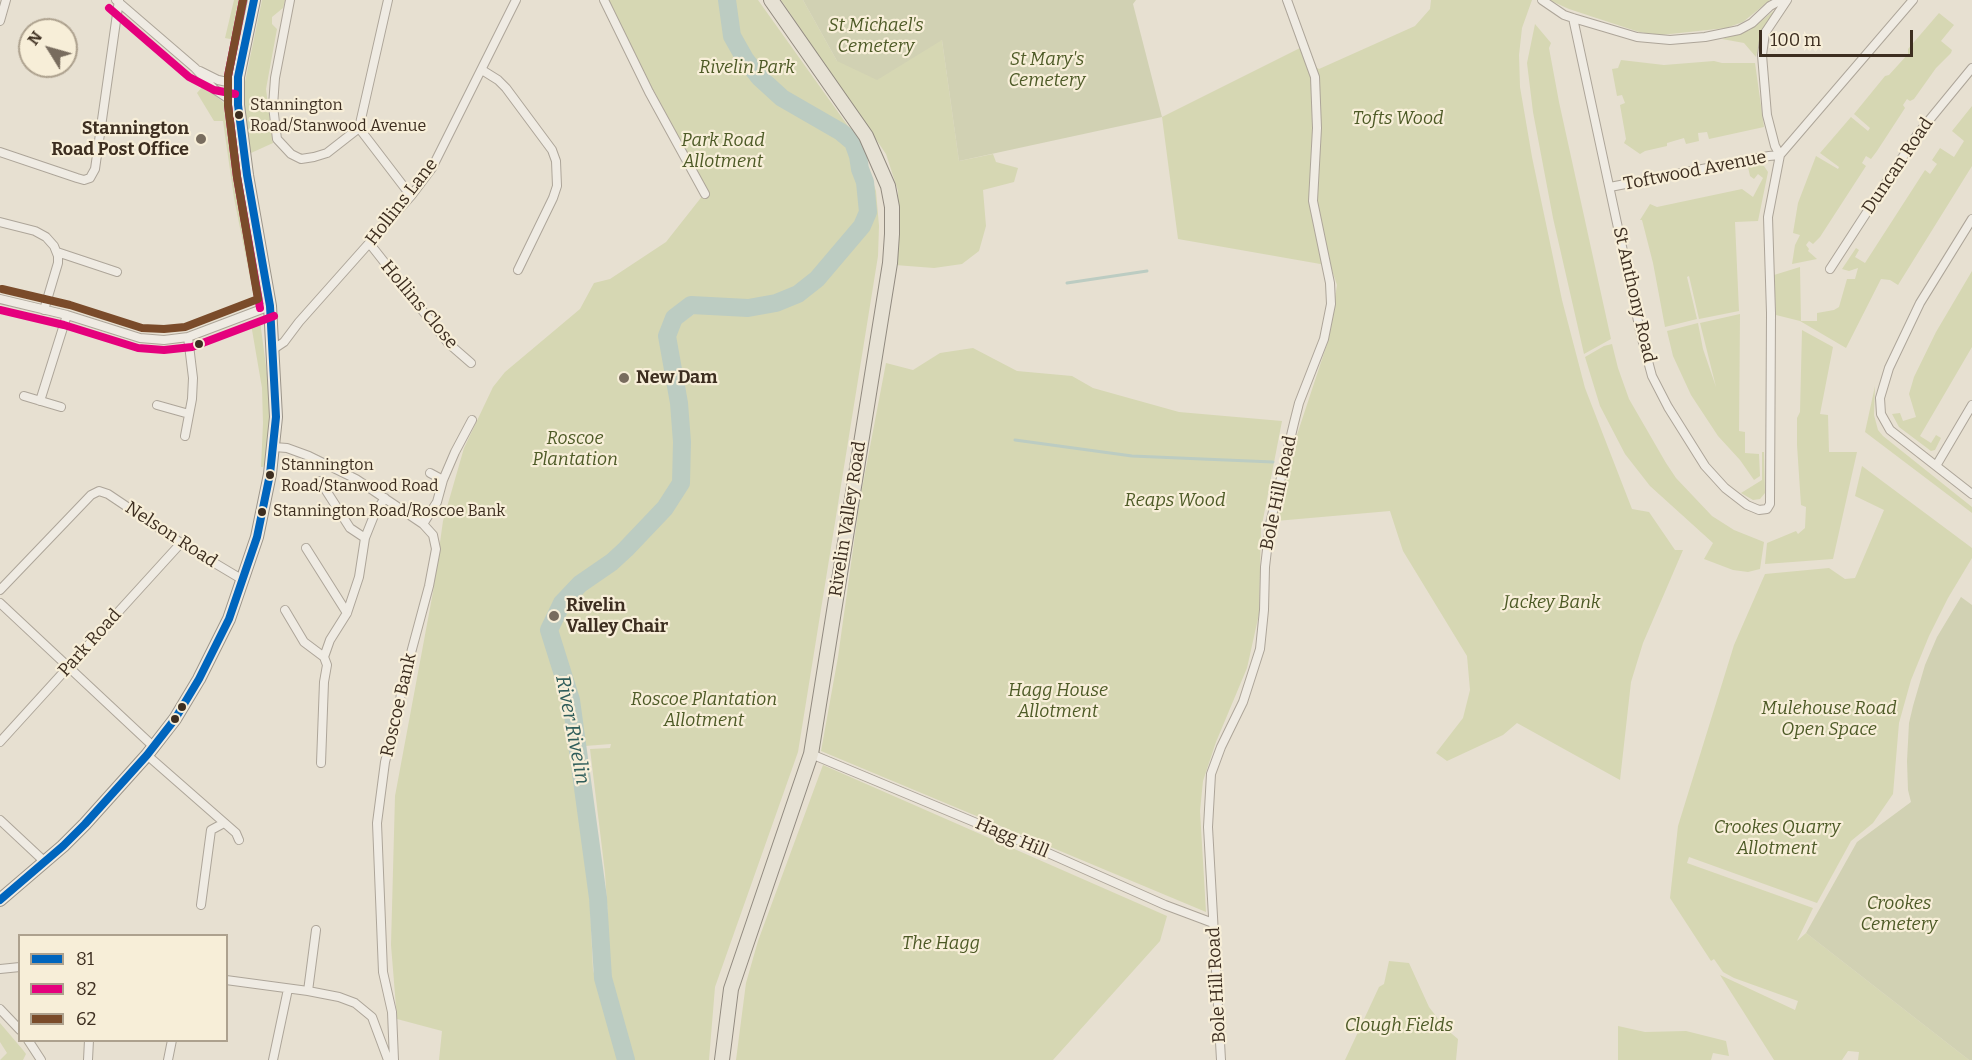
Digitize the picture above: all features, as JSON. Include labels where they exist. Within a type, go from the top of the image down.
[{"type":"main road","points":[[0,900],[85,824],[151,751],[175,719],[199,679],[229,619],[263,512],[274,447],[276,408],[270,306],[247,175],[237,84],[254,0]]},
{"type":"main road","name":"Rivelin Valley Road","points":[[722,1060],[731,989],[811,753],[890,263],[892,234],[888,186],[866,136],[771,0]]},
{"type":"street","points":[[0,21],[6,0]]},
{"type":"street","points":[[290,0],[275,78],[273,106],[277,140],[291,154],[301,159],[327,153],[359,128],[388,0]]},
{"type":"street","name":"Hollins Lane","points":[[272,350],[284,342],[299,322],[411,196],[441,152],[516,0]]},
{"type":"street","points":[[604,0],[649,92],[705,194]]},
{"type":"street","name":"Bole Hill Road","points":[[1221,1060],[1208,827],[1212,774],[1221,747],[1251,682],[1260,649],[1270,524],[1299,403],[1324,339],[1331,304],[1330,283],[1313,201],[1317,128],[1315,77],[1287,0]]},
{"type":"street","points":[[1542,0],[1564,15],[1573,18],[1644,38],[1670,40],[1728,33],[1745,27],[1770,6],[1781,0]]},
{"type":"street","points":[[1787,0],[1765,33],[1762,55],[1767,115],[1774,146],[1780,155],[1913,0]]},
{"type":"street","points":[[118,1],[195,68],[214,89],[238,105]]},
{"type":"street","points":[[0,152],[77,178],[84,180],[90,178],[95,169],[118,1]]},
{"type":"street","name":"St Anthony Road","points":[[1573,18],[1641,336],[1653,376],[1668,407],[1705,466],[1725,488],[1747,505],[1759,510],[1767,509],[1770,504],[1771,313],[1768,217],[1780,155]]},
{"type":"street","points":[[195,68],[218,80],[237,84]]},
{"type":"street","name":"Duncan Road","points":[[1830,269],[1917,135],[1972,68]]},
{"type":"street","points":[[482,70],[506,88],[552,150],[556,161],[557,186],[553,198],[518,270]]},
{"type":"street","points":[[359,128],[411,196]]},
{"type":"street","name":"Toftwood Avenue","points":[[1610,187],[1780,155]]},
{"type":"street","points":[[1972,219],[1920,303],[1889,368],[1880,398],[1881,414],[1887,426],[1905,443],[1972,494]]},
{"type":"street","points":[[0,222],[34,231],[46,237],[57,252],[58,263],[44,310]]},
{"type":"street","name":"Hollins Close","points":[[370,244],[448,343],[471,363]]},
{"type":"street","points":[[57,252],[117,272]]},
{"type":"street","points":[[0,299],[67,315],[140,338],[164,340],[188,337],[270,306]]},
{"type":"street","points":[[40,401],[67,315]]},
{"type":"street","points":[[185,436],[193,378],[188,337]]},
{"type":"street","points":[[24,396],[61,407]]},
{"type":"street","points":[[157,405],[189,414]]},
{"type":"street","points":[[1936,466],[1972,405]]},
{"type":"street","points":[[274,447],[309,456],[343,471],[423,524],[437,502],[443,480],[472,420]]},
{"type":"street","points":[[430,473],[443,480]]},
{"type":"street","points":[[320,481],[350,528],[365,538]]},
{"type":"street","name":"Nelson Road","points":[[0,590],[91,495],[99,491],[108,494],[180,543],[243,580]]},
{"type":"street","points":[[324,657],[330,640],[347,613],[359,577],[365,538],[375,513],[385,498]]},
{"type":"street","name":"Roscoe Bank","points":[[394,1060],[392,1012],[383,972],[377,823],[385,762],[400,704],[401,690],[429,586],[435,549],[433,535],[423,524]]},
{"type":"street","name":"Park Road","points":[[0,742],[180,543]]},
{"type":"street","points":[[306,548],[347,613]]},
{"type":"street","points":[[0,603],[236,833],[239,840]]},
{"type":"street","points":[[285,610],[304,642],[324,657],[327,665],[321,763]]},
{"type":"street","name":"Hagg Hill","points":[[811,753],[1039,849],[1164,905],[1213,923]]},
{"type":"street","points":[[0,820],[45,862]]},
{"type":"street","points":[[201,905],[210,830],[224,823]]},
{"type":"street","points":[[308,991],[316,930]]},
{"type":"street","points":[[0,969],[18,967]]},
{"type":"street","points":[[228,980],[308,991],[339,997],[355,1003],[372,1017],[388,1060]]},
{"type":"street","points":[[273,1060],[288,989]]},
{"type":"street","points":[[0,1009],[18,1028]]},
{"type":"street","points":[[29,1042],[40,1060]]},
{"type":"street","points":[[88,1060],[89,1042]]},
{"type":"street","points":[[168,1060],[172,1042]]},
{"type":"green space","points":[[234,0],[247,0],[235,40],[225,38]]},
{"type":"green space","points":[[262,0],[285,0],[283,8],[272,17],[272,24],[277,29],[266,89],[273,143],[251,153],[245,129],[245,82]]},
{"type":"green space","points":[[608,0],[758,0],[853,133],[876,191],[879,226],[878,256],[798,752],[715,987],[709,1060],[629,1060],[610,983],[603,918],[608,918],[605,873],[590,749],[610,748],[611,744],[585,746],[577,698],[554,625],[565,603],[588,583],[617,565],[653,532],[673,508],[688,479],[689,454],[685,389],[675,357],[674,337],[677,326],[694,314],[725,312],[745,314],[750,309],[782,305],[810,294],[817,286],[805,280],[790,291],[764,299],[691,299],[671,315],[662,337],[676,413],[678,477],[663,504],[609,560],[577,579],[555,604],[544,627],[566,709],[589,883],[593,970],[620,1060],[439,1060],[442,1031],[397,1019],[391,945],[395,796],[433,592],[443,521],[464,448],[493,387],[505,372],[580,309],[594,283],[610,279],[666,242],[707,190],[632,50]]},
{"type":"green space","points":[[781,0],[803,0],[837,61],[942,40],[959,161],[993,154],[996,162],[1018,168],[1014,182],[983,190],[986,226],[979,251],[962,264],[934,268],[895,265],[899,229],[898,191],[886,154]]},
{"type":"green space","name":"St Mary's Cemetery","points":[[803,0],[1136,0],[1133,4],[1162,117],[959,161],[942,40],[877,80],[837,61]]},
{"type":"green space","points":[[1431,0],[1532,0],[1522,28],[1519,55],[1520,87],[1562,300],[1585,388],[1632,509],[1649,512],[1675,550],[1683,550],[1643,643],[1631,682],[1620,780],[1517,723],[1503,735],[1447,761],[1436,753],[1463,718],[1470,690],[1467,656],[1403,551],[1390,511],[1276,521],[1290,456],[1328,341],[1337,285],[1321,238],[1326,265],[1178,239],[1162,117],[1304,46],[1311,64],[1319,69],[1415,26],[1430,9]]},
{"type":"green space","points":[[1549,0],[1770,0],[1743,22],[1726,28],[1661,35],[1639,32]]},
{"type":"green space","points":[[1776,9],[1761,33],[1756,57],[1744,43],[1722,39],[1750,30]]},
{"type":"green space","points":[[1939,13],[1954,25],[1941,41],[1952,50],[1951,53],[1936,68],[1914,99],[1910,101],[1907,99],[1903,105],[1905,108],[1877,151],[1871,159],[1866,156],[1862,163],[1866,166],[1820,237],[1813,244],[1809,241],[1806,245],[1808,251],[1817,259],[1792,264],[1795,245],[1800,235],[1793,233],[1798,203],[1816,156],[1838,169],[1839,167],[1820,153],[1851,117],[1868,131],[1870,128],[1854,114],[1885,76],[1889,75],[1908,54],[1908,49]]},
{"type":"green space","points":[[1535,24],[1551,43],[1549,48],[1559,102],[1611,339],[1584,354],[1553,218],[1533,112],[1527,63]]},
{"type":"green space","points":[[1621,60],[1664,65],[1714,61],[1755,63],[1764,127],[1709,139],[1707,132],[1698,133],[1699,141],[1686,144],[1684,138],[1640,154],[1624,143],[1626,139],[1620,105],[1625,103],[1622,95],[1617,96],[1612,69],[1618,68]]},
{"type":"green space","points":[[203,86],[228,106],[231,116],[233,140],[261,291],[253,293],[234,198],[223,121],[214,121],[197,93]]},
{"type":"green space","points":[[1972,106],[1972,166],[1898,285],[1890,280],[1881,279],[1846,348],[1800,321],[1776,315],[1774,275],[1800,267],[1801,321],[1817,321],[1817,313],[1839,307],[1847,279],[1855,279],[1858,268],[1849,271],[1842,269],[1856,248],[1859,250],[1855,257],[1865,263],[1925,170],[1930,174],[1937,164],[1932,160],[1940,148],[1954,157],[1964,141],[1952,131]]},
{"type":"green space","points":[[1760,164],[1768,172],[1758,221],[1735,222],[1739,311],[1699,319],[1689,276],[1687,277],[1697,319],[1665,327],[1653,263],[1642,220],[1640,220],[1650,204],[1657,207],[1742,189],[1753,197],[1763,178],[1758,174],[1754,179],[1750,176],[1748,167]]},
{"type":"green space","points":[[1972,271],[1972,347],[1920,436],[1931,443],[1936,435],[1941,438],[1935,450],[1931,451],[1899,427],[1892,414],[1900,413],[1903,421],[1916,417],[1909,394],[1914,377],[1936,332]]},
{"type":"green space","points":[[1740,314],[1739,431],[1745,432],[1745,453],[1759,454],[1760,476],[1754,480],[1740,460],[1718,436],[1691,395],[1673,356],[1667,331],[1698,323],[1703,349],[1716,387],[1700,323]]},
{"type":"green space","points":[[260,321],[270,396],[268,457],[263,467],[261,467],[262,388],[251,324]]},
{"type":"green space","points":[[1802,330],[1833,347],[1820,414],[1828,415],[1829,452],[1857,452],[1833,559],[1765,564],[1767,543],[1796,531],[1798,534],[1805,528],[1806,507],[1801,505],[1797,445]]},
{"type":"green space","points":[[1612,344],[1629,399],[1666,463],[1676,478],[1712,516],[1734,530],[1764,542],[1760,569],[1748,572],[1733,570],[1704,559],[1713,543],[1650,486],[1625,454],[1600,406],[1585,357]]},
{"type":"green space","points":[[973,348],[1017,371],[1072,376],[1093,388],[1179,412],[1282,421],[1261,530],[1259,614],[1247,668],[1216,742],[1203,781],[1200,811],[1206,912],[821,751],[838,657],[860,499],[886,363],[913,370],[940,353]]},
{"type":"green space","points":[[1875,386],[1874,415],[1878,430],[1972,507],[1972,513],[1865,432]]},
{"type":"green space","points":[[1762,452],[1764,452],[1765,493],[1760,499],[1753,500],[1741,493],[1762,480]]},
{"type":"green space","points":[[1862,466],[1972,548],[1972,558],[1929,636],[1911,680],[1899,723],[1893,794],[1873,823],[1851,841],[1817,903],[1689,857],[1687,863],[1813,908],[1797,941],[1806,933],[1969,1060],[1858,1060],[1859,1052],[1848,1051],[1842,1060],[1774,1060],[1720,975],[1795,1010],[1798,1001],[1723,972],[1714,959],[1711,961],[1670,898],[1678,826],[1734,645],[1765,574],[1829,568],[1845,579],[1855,578],[1884,510],[1855,496]]},
{"type":"green space","name":"Crookes Cemetery","points":[[1961,597],[1972,605],[1972,1060],[1969,1060],[1806,933],[1857,842],[1911,802],[1908,790],[1907,761],[1909,723],[1913,706],[1925,665],[1937,637]]},
{"type":"green space","name":"The Hagg","points":[[823,765],[1167,916],[1160,941],[1053,1060],[736,1060],[746,983],[758,941]]},
{"type":"green space","name":"Clough Fields","points":[[1389,961],[1409,963],[1429,1007],[1446,1029],[1458,1039],[1456,1060],[1345,1060],[1379,987],[1384,984]]},
{"type":"green space","points":[[0,1023],[26,1054],[23,1060],[0,1060],[7,1053],[0,1042]]},
{"type":"green space","points":[[1618,1026],[1645,1032],[1686,1031],[1726,1041],[1729,1056],[1713,1053],[1711,1060],[1618,1060]]},
{"type":"waterway","name":"River Rivelin","points":[[626,1060],[603,978],[598,898],[571,700],[549,630],[562,603],[580,584],[612,562],[626,549],[665,508],[681,483],[682,442],[679,403],[667,336],[674,318],[691,305],[748,308],[776,303],[798,294],[817,279],[862,226],[868,212],[865,182],[853,142],[841,132],[782,98],[759,77],[732,36],[727,0]]},
{"type":"waterway","points":[[1067,283],[1147,271]]},
{"type":"waterway","points":[[1015,440],[1132,456],[1273,462]]},
{"type":"transit line","name":"82","points":[[243,0],[228,76],[228,105],[237,177],[260,308]]},
{"type":"transit line","name":"62","points":[[2,289],[70,305],[142,328],[164,329],[185,327],[258,299],[237,177],[228,105],[228,76],[243,0]]},
{"type":"transit line","name":"81","points":[[0,900],[85,824],[147,755],[175,719],[199,679],[229,619],[257,537],[270,474],[276,417],[270,306],[247,175],[238,105],[238,77],[254,0]]},
{"type":"transit line","name":"82","points":[[109,8],[189,77],[214,90],[235,94]]},
{"type":"transit line","name":"82","points":[[0,310],[64,325],[138,348],[164,350],[192,347],[274,316]]},
{"type":"place","name":"Stannington Road/Stanwood Avenue","points":[[239,115]]},
{"type":"place","name":"Stannington Road Post Office","points":[[201,139]]},
{"type":"place","name":"New Dam","points":[[624,378]]},
{"type":"place","name":"Stannington Road/Stanwood Road","points":[[270,475]]},
{"type":"place","name":"Stannington Road/Roscoe Bank","points":[[262,512]]},
{"type":"place","name":"Rivelin Valley Chair","points":[[554,616]]},
{"type":"park label","name":"St Michael's Cemetery","points":[[876,36]]},
{"type":"park label","name":"Rivelin Park","points":[[747,68]]},
{"type":"park label","name":"Tofts Wood","points":[[1398,119]]},
{"type":"park label","name":"Park Road Allotment","points":[[723,151]]},
{"type":"park label","name":"Roscoe Plantation","points":[[575,449]]},
{"type":"park label","name":"Reaps Wood","points":[[1175,501]]},
{"type":"park label","name":"Jackey Bank","points":[[1552,603]]},
{"type":"park label","name":"Hagg House Allotment","points":[[1058,701]]},
{"type":"park label","name":"Roscoe Plantation Allotment","points":[[704,710]]},
{"type":"park label","name":"Mulehouse Road Open Space","points":[[1829,719]]},
{"type":"park label","name":"Crookes Quarry Allotment","points":[[1777,838]]}]
